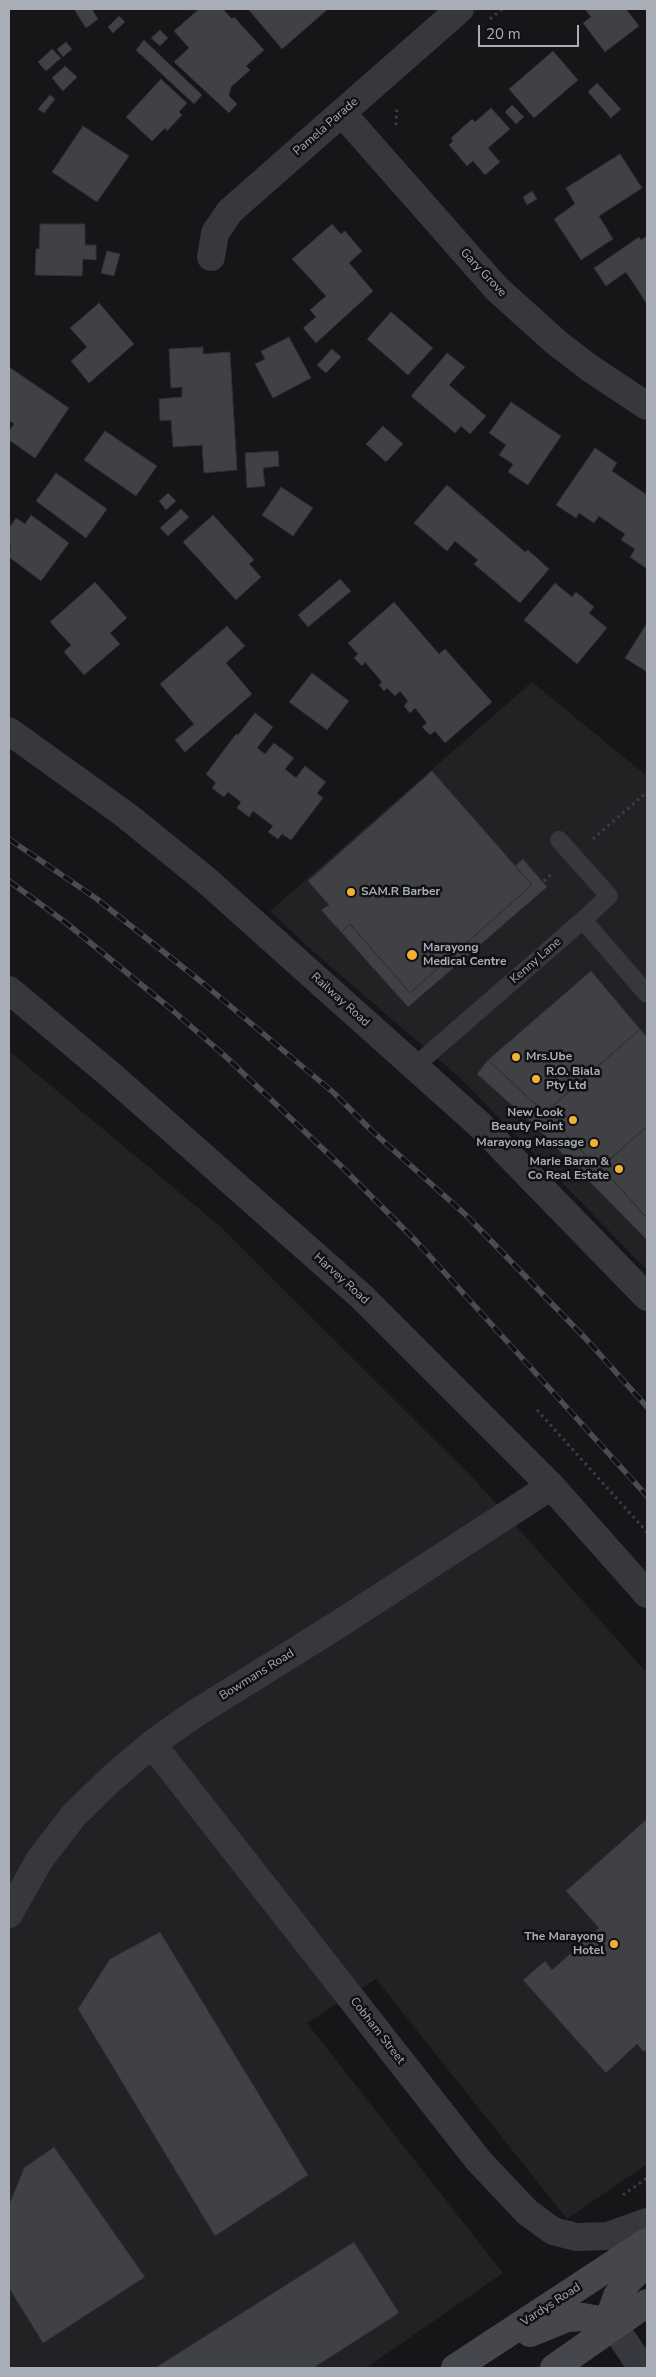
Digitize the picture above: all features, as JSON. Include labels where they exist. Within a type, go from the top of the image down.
[{"type":"main road","name":"Vardys Road","points":[[455,2368],[647,2242]]},
{"type":"main road","points":[[614,2326],[612,2310],[617,2296],[628,2281],[647,2262]]},
{"type":"main road","points":[[554,2368],[647,2303]]},
{"type":"main road","name":"Vardys Road","points":[[455,2368],[548,2324],[567,2318],[583,2317],[599,2320],[614,2326]]},
{"type":"street","name":"Pamela Parade","points":[[212,257],[215,233],[230,211],[460,9]]},
{"type":"street","name":"Gary Grove","points":[[342,114],[497,289],[558,343],[591,369],[647,406]]},
{"type":"street","name":"Railway Road","points":[[9,731],[127,816],[206,880],[480,1125],[540,1184],[647,1297]]},
{"type":"street","name":"Harvey Road","points":[[9,990],[113,1077],[362,1298],[551,1486],[647,1594]]},
{"type":"street","name":"Bowmans Road","points":[[9,1914],[40,1859],[74,1815],[111,1779],[152,1744],[193,1715],[339,1624],[551,1486]]},
{"type":"street","name":"Cobham Street","points":[[152,1744],[478,2160],[527,2212],[553,2231],[570,2237],[608,2236],[647,2222]]},
{"type":"street","points":[[614,2326],[642,2368]]},
{"type":"lane","points":[[559,840],[573,856]]},
{"type":"lane","name":"Kenny Lane","points":[[415,1066],[610,896],[573,856]]},
{"type":"lane","points":[[583,920],[647,994]]},
{"type":"path","points":[[488,21],[502,9]]},
{"type":"path","points":[[397,130],[396,108],[400,102]]},
{"type":"path","points":[[407,1001],[647,792]]},
{"type":"path","points":[[537,1410],[647,1532]]},
{"type":"shaded area","points":[[532,682],[647,776],[647,1270],[461,1079],[307,946],[270,911]]},
{"type":"shaded area","points":[[9,1051],[221,1227],[475,1480],[647,1673],[647,2164],[567,2219],[376,1979],[307,2023],[503,2273],[366,2368],[9,2368]]},
{"type":"building","points":[[74,9],[92,9],[98,19],[86,28]]},
{"type":"building","points":[[199,9],[223,9],[232,19],[234,17],[264,50],[246,66],[250,70],[231,87],[229,96],[237,104],[229,113],[174,62],[189,48],[174,31]]},
{"type":"building","points":[[248,9],[328,9],[282,49]]},
{"type":"building","points":[[585,9],[626,9],[639,26],[605,52],[583,23],[591,17]]},
{"type":"building","points":[[119,16],[125,22],[113,33],[108,27]]},
{"type":"building","points":[[160,30],[168,38],[160,46],[151,38]]},
{"type":"building","points":[[144,40],[202,95],[194,104],[136,50]]},
{"type":"building","points":[[66,42],[72,49],[63,57],[57,49]]},
{"type":"building","points":[[52,49],[61,58],[46,71],[38,62]]},
{"type":"building","points":[[553,51],[578,80],[534,118],[509,89]]},
{"type":"building","points":[[65,66],[77,77],[63,91],[52,78]]},
{"type":"building","points":[[161,79],[187,103],[179,112],[182,115],[167,131],[165,128],[152,141],[126,117]]},
{"type":"building","points":[[597,83],[621,109],[611,118],[588,92]]},
{"type":"building","points":[[50,95],[55,99],[44,113],[38,109]]},
{"type":"building","points":[[512,105],[524,117],[516,124],[505,112]]},
{"type":"building","points":[[491,108],[510,129],[488,148],[500,162],[485,175],[473,161],[467,166],[449,145],[453,141],[451,138],[472,119],[475,122]]},
{"type":"building","points":[[83,126],[129,156],[97,202],[52,172]]},
{"type":"building","points":[[620,154],[642,188],[599,216],[613,239],[581,260],[554,219],[575,204],[566,188]]},
{"type":"building","points":[[532,191],[537,199],[527,205],[523,197]]},
{"type":"building","points":[[40,224],[85,224],[85,245],[96,245],[96,260],[83,259],[82,276],[35,275],[36,249],[39,249]]},
{"type":"building","points":[[332,224],[341,234],[345,231],[362,251],[349,263],[373,291],[316,343],[303,328],[316,317],[310,310],[326,296],[292,259]]},
{"type":"building","points":[[647,236],[647,304],[626,272],[606,286],[594,268],[639,237],[641,240]]},
{"type":"building","points":[[107,251],[120,254],[114,276],[101,273]]},
{"type":"building","points":[[99,303],[134,344],[89,383],[71,361],[87,347],[70,328]]},
{"type":"building","points":[[391,312],[433,348],[408,375],[367,339]]},
{"type":"building","points":[[289,337],[311,378],[273,398],[255,364],[265,359],[261,351]]},
{"type":"building","points":[[203,347],[203,354],[230,352],[237,470],[204,473],[202,445],[173,447],[171,420],[160,421],[159,399],[182,397],[182,387],[171,388],[169,349]]},
{"type":"building","points":[[332,349],[341,357],[326,373],[317,365]]},
{"type":"building","points":[[447,353],[465,367],[449,385],[486,416],[470,434],[461,426],[455,433],[411,396]]},
{"type":"building","points":[[9,367],[69,408],[35,458],[9,440],[9,431],[14,424],[9,420]]},
{"type":"building","points":[[511,402],[561,436],[528,485],[508,472],[513,464],[499,455],[506,445],[489,433]]},
{"type":"building","points":[[383,426],[403,444],[386,462],[366,444]]},
{"type":"building","points":[[105,431],[157,466],[136,496],[84,460]]},
{"type":"building","points":[[595,448],[617,463],[612,471],[647,495],[647,569],[630,557],[635,549],[621,540],[625,534],[599,516],[594,523],[579,513],[576,518],[556,505]]},
{"type":"building","points":[[278,451],[279,466],[263,468],[265,486],[247,488],[245,453]]},
{"type":"building","points":[[56,473],[107,509],[86,538],[36,501]]},
{"type":"building","points":[[447,485],[525,552],[528,550],[549,569],[520,603],[474,564],[478,560],[455,541],[447,551],[414,523]]},
{"type":"building","points":[[281,487],[313,508],[293,536],[262,515]]},
{"type":"building","points":[[168,493],[176,501],[166,510],[159,501]]},
{"type":"building","points":[[181,509],[189,517],[168,536],[160,528]]},
{"type":"building","points":[[31,515],[69,543],[41,581],[9,557],[11,545],[9,543],[9,528],[16,518],[25,524]]},
{"type":"building","points":[[213,515],[254,560],[249,564],[261,577],[236,600],[183,542]]},
{"type":"building","points":[[340,579],[351,591],[308,627],[298,615]]},
{"type":"building","points":[[95,582],[127,618],[110,633],[120,644],[84,675],[64,652],[71,645],[50,622]]},
{"type":"building","points":[[555,583],[572,597],[576,592],[594,607],[589,613],[607,628],[577,664],[524,620]]},
{"type":"building","points":[[394,602],[439,654],[445,649],[492,702],[445,743],[435,731],[430,735],[422,727],[427,723],[415,708],[410,713],[404,706],[408,701],[400,691],[395,696],[387,688],[384,691],[379,685],[382,682],[365,662],[362,666],[354,658],[358,654],[348,643]]},
{"type":"building","points":[[647,623],[647,672],[625,658]]},
{"type":"building","points":[[227,626],[245,646],[226,663],[252,694],[185,752],[175,740],[194,724],[160,684]]},
{"type":"building","points":[[312,673],[349,701],[327,730],[289,702]]},
{"type":"building","points":[[255,713],[273,727],[257,748],[265,754],[274,743],[294,758],[285,769],[296,778],[305,766],[326,782],[317,793],[323,798],[291,840],[282,834],[278,839],[268,832],[273,826],[253,811],[249,817],[237,808],[241,802],[228,792],[224,797],[212,788],[216,783],[206,774],[236,734],[238,735]]},
{"type":"building","points":[[432,771],[532,885],[410,993],[350,924],[341,932],[321,910],[329,905],[308,881]]},
{"type":"building","points":[[523,859],[547,887],[408,1007],[341,932],[350,924],[410,993],[532,885],[515,866]]},
{"type":"building","points":[[591,971],[640,1029],[545,1113],[488,1060]]},
{"type":"building","points":[[640,1029],[647,1037],[647,1126],[599,1169],[545,1113]]},
{"type":"building","points":[[488,1060],[545,1113],[599,1169],[601,1167],[647,1218],[647,1240],[534,1125],[477,1074]]},
{"type":"building","points":[[647,1126],[647,1218],[601,1167]]},
{"type":"building","name":"The Marayong Hotel","points":[[647,1819],[647,2049],[644,2052],[637,2044],[606,2073],[523,1980],[545,1961],[552,1970],[599,1928],[566,1891]]},
{"type":"building","points":[[160,1932],[308,2175],[215,2236],[78,2009],[110,1959]]},
{"type":"building","points":[[54,2147],[145,2277],[43,2343],[9,2288],[9,2205],[24,2168]]},
{"type":"building","points":[[354,2242],[399,2313],[313,2368],[155,2368]]},
{"type":"railway","points":[[9,839],[97,899],[204,984],[334,1093],[371,1130],[467,1216],[587,1340],[647,1407]]},
{"type":"railway","points":[[9,881],[65,922],[171,1009],[225,1056],[340,1165],[416,1241],[647,1496]]},
{"type":"place","name":"SAM.R Barber","points":[[351,892]]},
{"type":"place","name":"Marayong Medical Centre","points":[[412,955]]},
{"type":"place","name":"Mrs.Ube","points":[[516,1057]]},
{"type":"place","name":"R.O. Biala Pty Ltd","points":[[536,1079]]},
{"type":"place","name":"New Look Beauty Point","points":[[573,1120]]},
{"type":"place","name":"Marayong Massage","points":[[594,1143]]},
{"type":"place","name":"Marie Baran & Co Real Estate","points":[[619,1169]]},
{"type":"place","name":"The Marayong Hotel","points":[[614,1944]]}]
